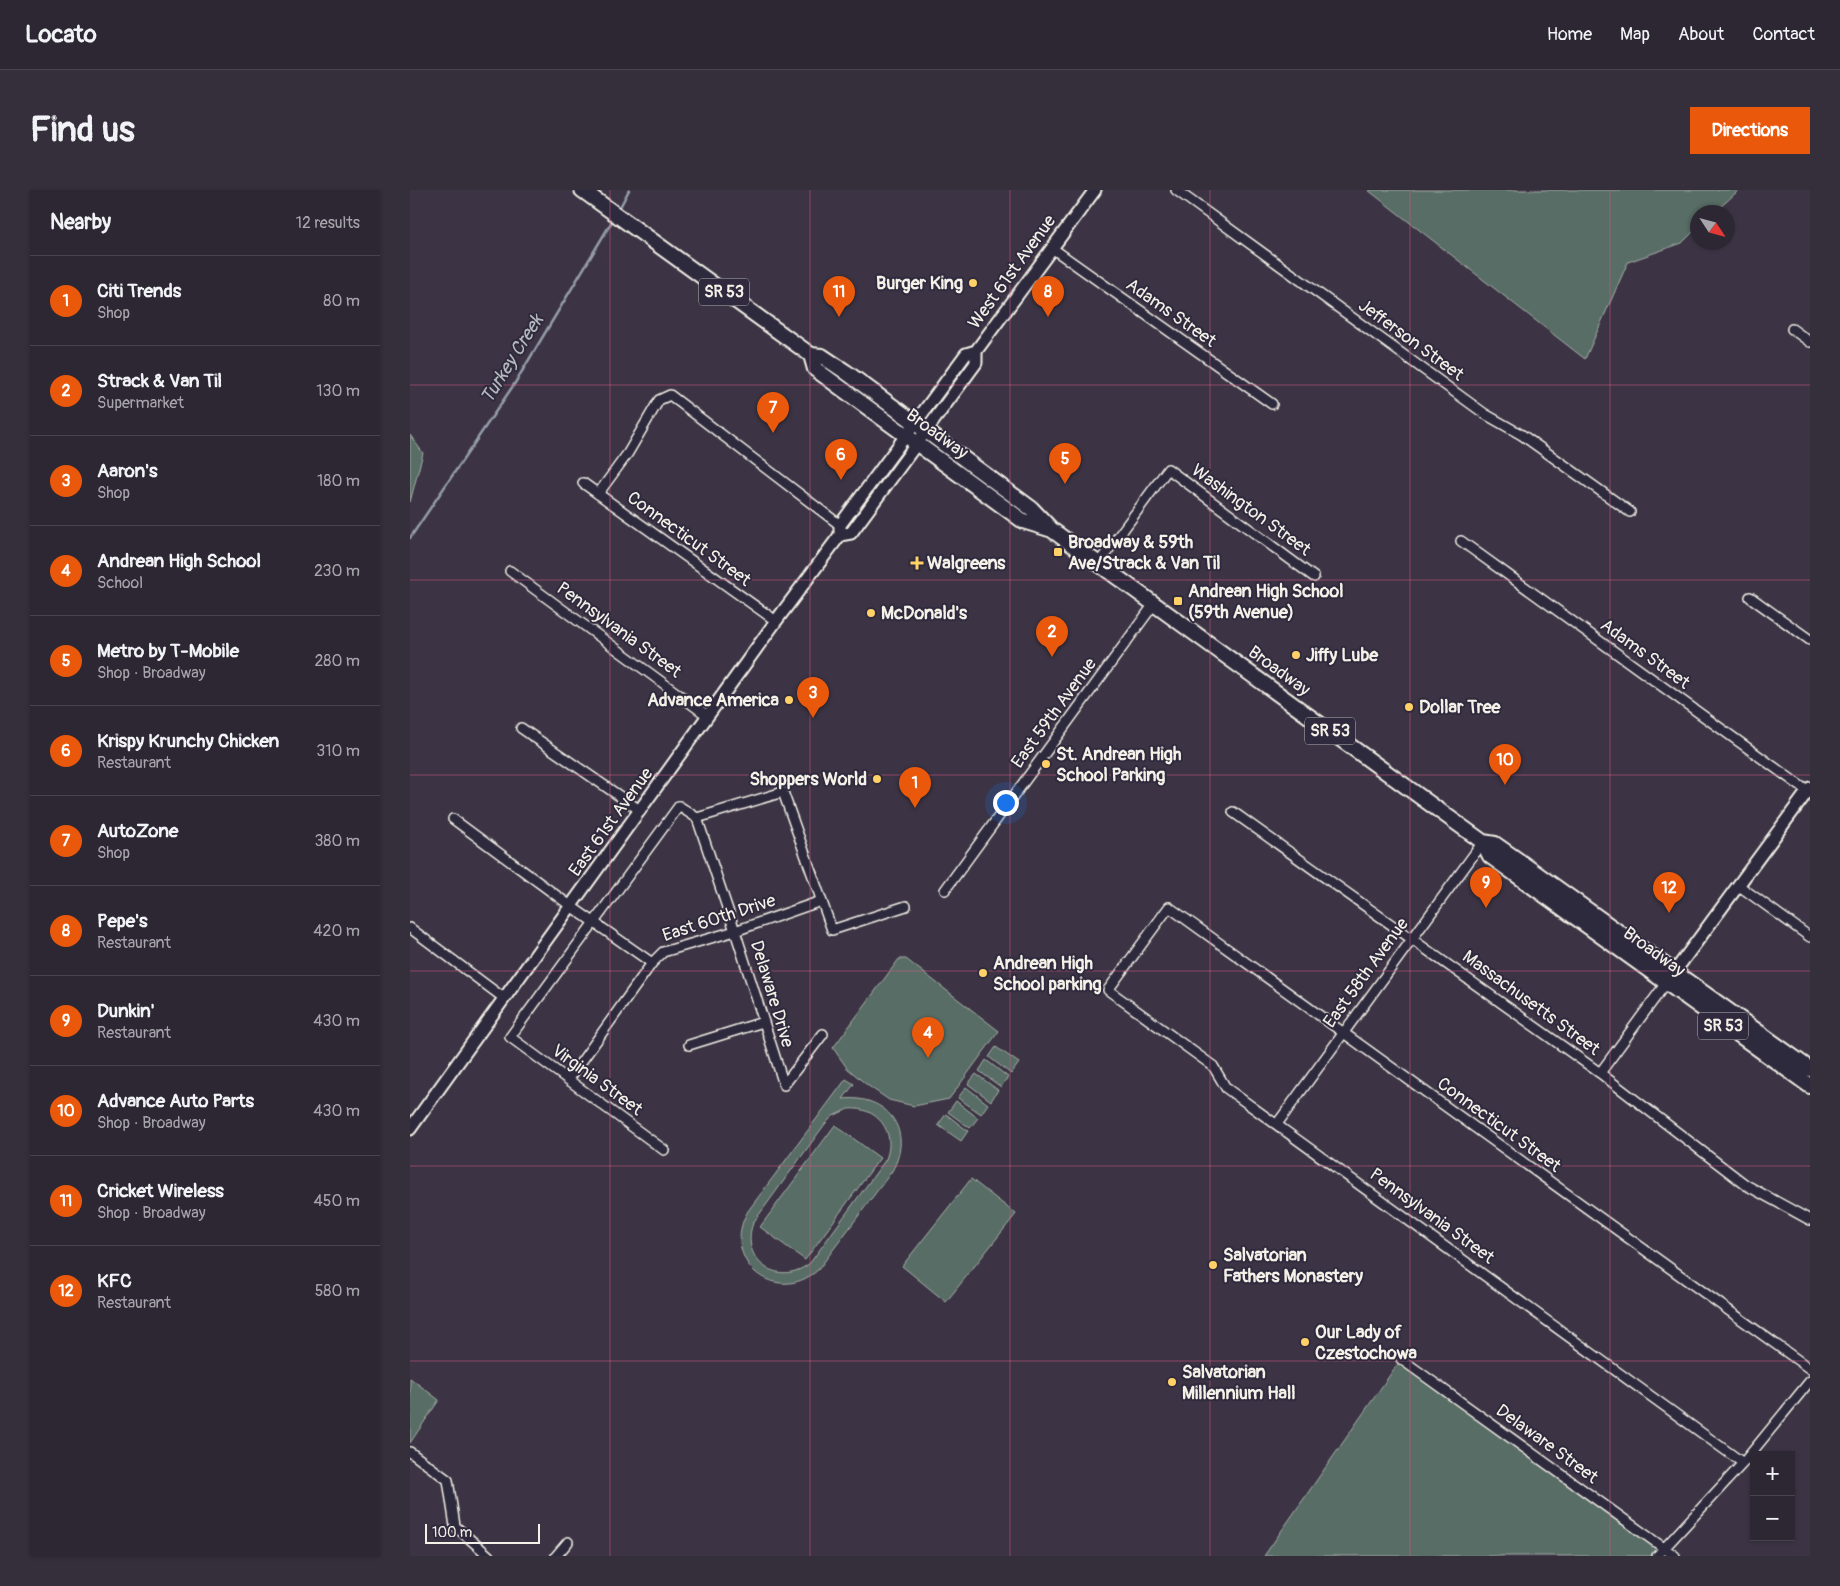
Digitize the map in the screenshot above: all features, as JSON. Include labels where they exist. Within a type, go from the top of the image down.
[{"type":"main road","name":"Broadway","points":[[582,190],[811,355],[822,356],[1032,509],[1052,530],[1098,564],[1483,842],[1495,844],[1810,1069]]},
{"type":"main road","name":"West 61st Avenue","points":[[912,439],[966,354],[976,351],[1095,190]]},
{"type":"main road","name":"Broadway","points":[[811,355],[815,369],[1023,521],[1052,530]]},
{"type":"main road","name":"East 61st Avenue","points":[[410,1129],[572,907],[840,530],[912,439]]},
{"type":"main road","points":[[1666,983],[1809,790]]},
{"type":"main road","name":"Broadway","points":[[1483,842],[1490,856],[1810,1086]]},
{"type":"street","name":"Jefferson Street","points":[[1176,190],[1485,414],[1522,434],[1630,512]]},
{"type":"street","name":"Adams Street","points":[[1052,248],[1272,404]]},
{"type":"street","points":[[1792,329],[1810,342]]},
{"type":"street","points":[[598,494],[628,453],[659,400],[670,394],[840,530]]},
{"type":"street","name":"Washington Street","points":[[1098,564],[1168,469],[1314,577]]},
{"type":"street","name":"Connecticut Street","points":[[583,483],[776,621]]},
{"type":"street","name":"Adams Street","points":[[1461,541],[1809,790]]},
{"type":"street","name":"Pennsylvania Street","points":[[510,571],[708,716]]},
{"type":"street","points":[[1750,597],[1810,640]]},
{"type":"street","name":"East 59th Avenue","points":[[945,890],[1154,604]]},
{"type":"street","points":[[521,728],[640,810]]},
{"type":"street","points":[[594,922],[680,806],[696,818],[783,792],[832,930],[906,906]]},
{"type":"street","name":"Massachusetts Street","points":[[1233,812],[1600,1073],[1746,1185],[1810,1220]]},
{"type":"street","name":"Delaware Drive","points":[[696,818],[735,931],[784,1086],[823,1034]]},
{"type":"street","points":[[453,819],[572,907],[652,963]]},
{"type":"street","name":"East 58th Avenue","points":[[1277,1124],[1342,1032],[1483,842]]},
{"type":"street","points":[[1738,885],[1810,938]]},
{"type":"street","name":"East 60th Drive","points":[[569,1079],[652,963],[663,952],[735,931],[821,901]]},
{"type":"street","name":"Connecticut Street","points":[[1169,907],[1810,1369]]},
{"type":"street","name":"Pennsylvania Street","points":[[1169,907],[1108,990],[1213,1066],[1226,1088],[1743,1463]]},
{"type":"street","name":"Virginia Street","points":[[594,922],[510,1038],[569,1079],[664,1150]]},
{"type":"street","points":[[410,928],[505,999]]},
{"type":"street","points":[[1600,1073],[1666,983]]},
{"type":"street","points":[[690,1046],[763,1022]]},
{"type":"street","name":"Delaware Street","points":[[1401,1359],[1675,1556]]},
{"type":"street","points":[[1658,1556],[1743,1463],[1810,1381]]},
{"type":"street","points":[[410,1452],[448,1480],[455,1526],[489,1556]]},
{"type":"street","points":[[556,1556],[568,1542]]},
{"type":"green space","points":[[1368,190],[1739,190],[1723,205],[1690,205],[1690,235],[1682,243],[1628,262],[1585,359]]},
{"type":"green space","points":[[410,435],[423,453],[410,502]]},
{"type":"green space","points":[[899,959],[906,959],[999,1031],[949,1099],[914,1106],[889,1100],[847,1068],[833,1048]]},
{"type":"green space","points":[[996,1047],[1019,1063],[1011,1074],[989,1057]]},
{"type":"green space","points":[[986,1060],[1008,1077],[1001,1087],[979,1071]]},
{"type":"green space","points":[[976,1074],[998,1090],[991,1101],[968,1084]]},
{"type":"green space","points":[[846,1079],[854,1084],[843,1099],[859,1099],[872,1103],[884,1109],[893,1118],[898,1129],[900,1142],[898,1156],[892,1171],[818,1270],[801,1280],[785,1283],[769,1281],[756,1273],[746,1261],[741,1246],[741,1229],[748,1211]],"holes":[[[848,1109],[858,1109],[876,1116],[882,1123],[889,1139],[886,1159],[810,1263],[798,1270],[786,1273],[765,1267],[757,1259],[752,1249],[750,1237],[753,1223],[825,1124],[833,1116]]]},
{"type":"green space","points":[[966,1087],[988,1104],[981,1114],[958,1098]]},
{"type":"green space","points":[[956,1101],[978,1118],[970,1128],[948,1112]]},
{"type":"green space","points":[[946,1114],[968,1131],[961,1141],[938,1125]]},
{"type":"green space","points":[[835,1125],[880,1158],[805,1260],[760,1227]]},
{"type":"green space","points":[[971,1179],[1016,1214],[946,1302],[902,1266]]},
{"type":"green space","points":[[1401,1359],[1664,1548],[1657,1556],[1264,1556]]},
{"type":"green space","points":[[410,1378],[439,1400],[410,1443]]},
{"type":"waterway","name":"Turkey Creek","points":[[618,211],[629,190]]},
{"type":"waterway","name":"Turkey Creek","points":[[410,538],[515,383],[614,218]]},
{"type":"place","name":"Burger King","points":[[973,283]]},
{"type":"place","name":"Cricket Wireless","points":[[839,317]]},
{"type":"place","name":"Pepe's","points":[[1048,317]]},
{"type":"place","name":"AutoZone","points":[[773,433]]},
{"type":"place","name":"Krispy Krunchy Chicken","points":[[841,480]]},
{"type":"place","name":"Metro by T-Mobile","points":[[1065,484]]},
{"type":"place","name":"Broadway & 59th Ave/Strack & Van Til","points":[[1058,552]]},
{"type":"place","name":"Walgreens","points":[[917,563]]},
{"type":"place","name":"Andrean High School (59th Avenue)","points":[[1178,601]]},
{"type":"place","name":"McDonald's","points":[[871,613]]},
{"type":"place","name":"Jiffy Lube","points":[[1296,655]]},
{"type":"place","name":"Strack & Van Til","points":[[1052,657]]},
{"type":"place","name":"Advance America","points":[[789,700]]},
{"type":"place","name":"Dollar Tree","points":[[1409,707]]},
{"type":"place","name":"Aaron's","points":[[813,718]]},
{"type":"place","name":"St. Andrean High School Parking","points":[[1046,764]]},
{"type":"place","name":"Shoppers World","points":[[877,779]]},
{"type":"place","name":"Advance Auto Parts","points":[[1505,785]]},
{"type":"place","name":"Citi Trends","points":[[915,808]]},
{"type":"place","name":"Dunkin'","points":[[1486,908]]},
{"type":"place","name":"KFC","points":[[1669,913]]},
{"type":"place","name":"Andrean High School parking","points":[[983,973]]},
{"type":"place","name":"Andrean High School","points":[[928,1058]]},
{"type":"place","name":"Salvatorian Fathers Monastery","points":[[1213,1265]]},
{"type":"place","name":"Our Lady of Czestochowa","points":[[1305,1342]]},
{"type":"place","name":"Salvatorian Millennium Hall","points":[[1172,1382]]}]
